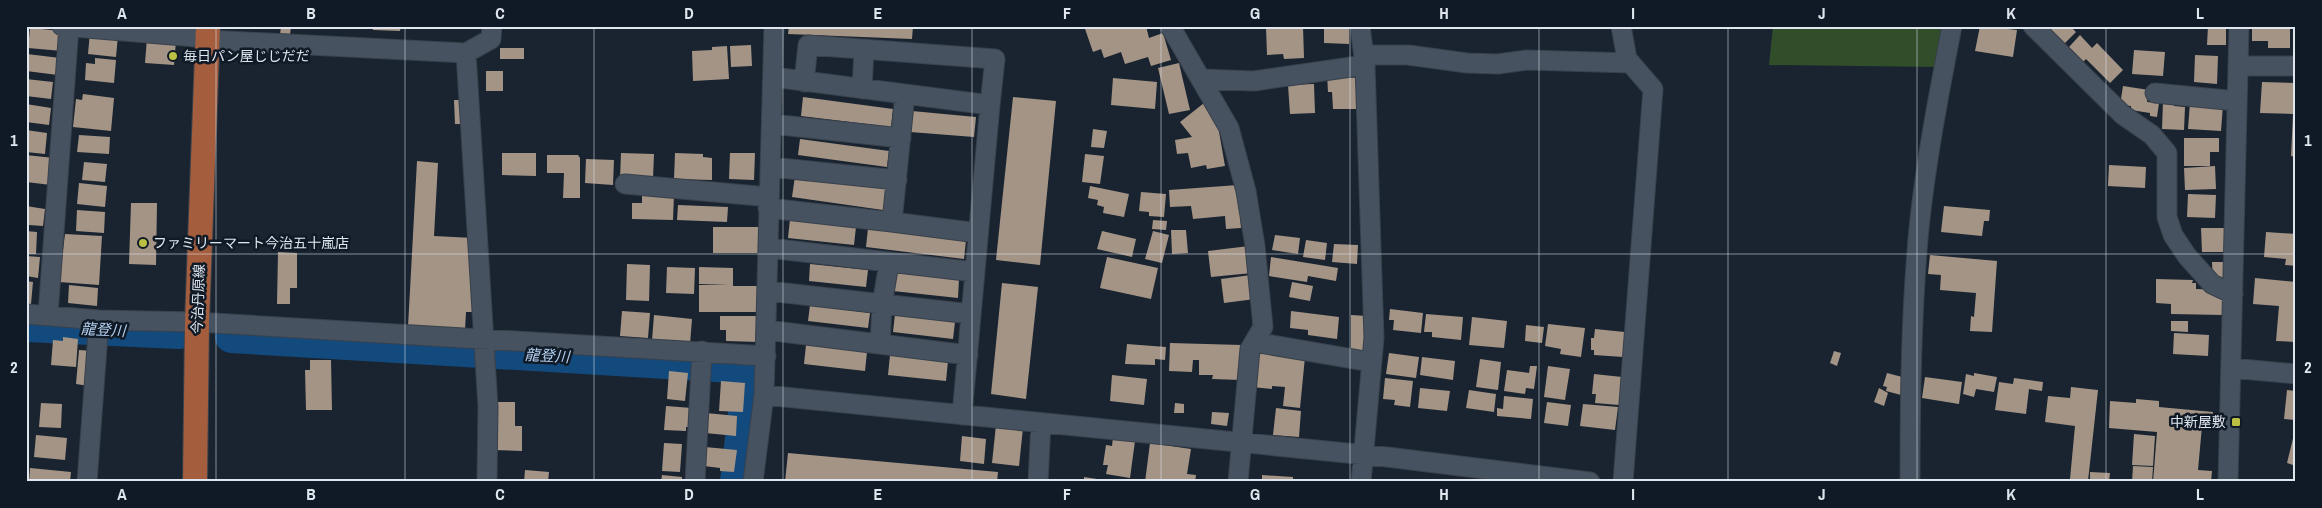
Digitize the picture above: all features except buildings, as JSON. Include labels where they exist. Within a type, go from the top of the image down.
[{"type":"main road","name":"今治丹原線","points":[[195,482],[197,322],[208,33]]},
{"type":"street","points":[[48,315],[67,27],[197,37],[208,33],[466,53],[491,39],[492,26]]},
{"type":"street","points":[[753,482],[764,395],[766,356],[769,248],[768,202],[771,167],[774,26]]},
{"type":"street","points":[[1170,26],[1229,128],[1246,191],[1255,246],[1264,327],[1250,349],[1238,482]]},
{"type":"street","points":[[1360,26],[1365,60],[1374,338],[1361,482]]},
{"type":"street","points":[[1622,26],[1627,59],[1653,90],[1623,482]]},
{"type":"street","points":[[1910,482],[1912,361],[1919,229],[1928,160],[1952,26]]},
{"type":"street","points":[[2033,26],[2123,115],[2152,135],[2167,154],[2167,217],[2173,235],[2187,256],[2212,284],[2233,294]]},
{"type":"street","points":[[2228,482],[2239,26]]},
{"type":"street","points":[[804,82],[808,45],[996,59],[990,105],[962,415]]},
{"type":"street","points":[[862,89],[864,49]]},
{"type":"street","points":[[466,53],[488,407],[487,482]]},
{"type":"street","points":[[1201,79],[1254,81],[1365,60],[1408,55],[1467,63],[1498,64],[1527,60],[1631,63]]},
{"type":"street","points":[[2238,66],[2296,66]]},
{"type":"street","points":[[773,78],[990,105]]},
{"type":"street","points":[[2155,93],[2238,101]]},
{"type":"street","points":[[892,222],[905,94]]},
{"type":"street","points":[[772,124],[901,138]]},
{"type":"street","points":[[771,167],[897,180]]},
{"type":"street","points":[[625,184],[768,202],[892,222],[978,233]]},
{"type":"street","points":[[769,248],[975,272]]},
{"type":"street","points":[[880,344],[882,304],[889,263]]},
{"type":"street","points":[[768,291],[971,314]]},
{"type":"street","points":[[26,314],[100,320],[197,322],[483,338],[766,356]]},
{"type":"street","points":[[87,482],[100,320]]},
{"type":"street","points":[[766,330],[968,355]]},
{"type":"street","points":[[1254,342],[1371,362]]},
{"type":"street","points":[[695,482],[702,351]]},
{"type":"street","points":[[2231,368],[2296,374]]},
{"type":"street","points":[[764,395],[1363,455],[1590,482]]},
{"type":"street","points":[[1038,482],[1041,423]]},
{"type":"green space","points":[[1773,26],[1944,26],[1938,67],[1769,65]]},
{"type":"waterway","name":"龍登川","points":[[26,326],[179,333]]},
{"type":"waterway","name":"龍登川","points":[[231,337],[749,368],[736,482]]},
{"type":"place","name":"毎日パン屋じじだだ","points":[[173,56]]},
{"type":"place","name":"ファミリーマート今治五十嵐店","points":[[143,243]]},
{"type":"place","name":"中新屋敷","points":[[2236,422]]}]
